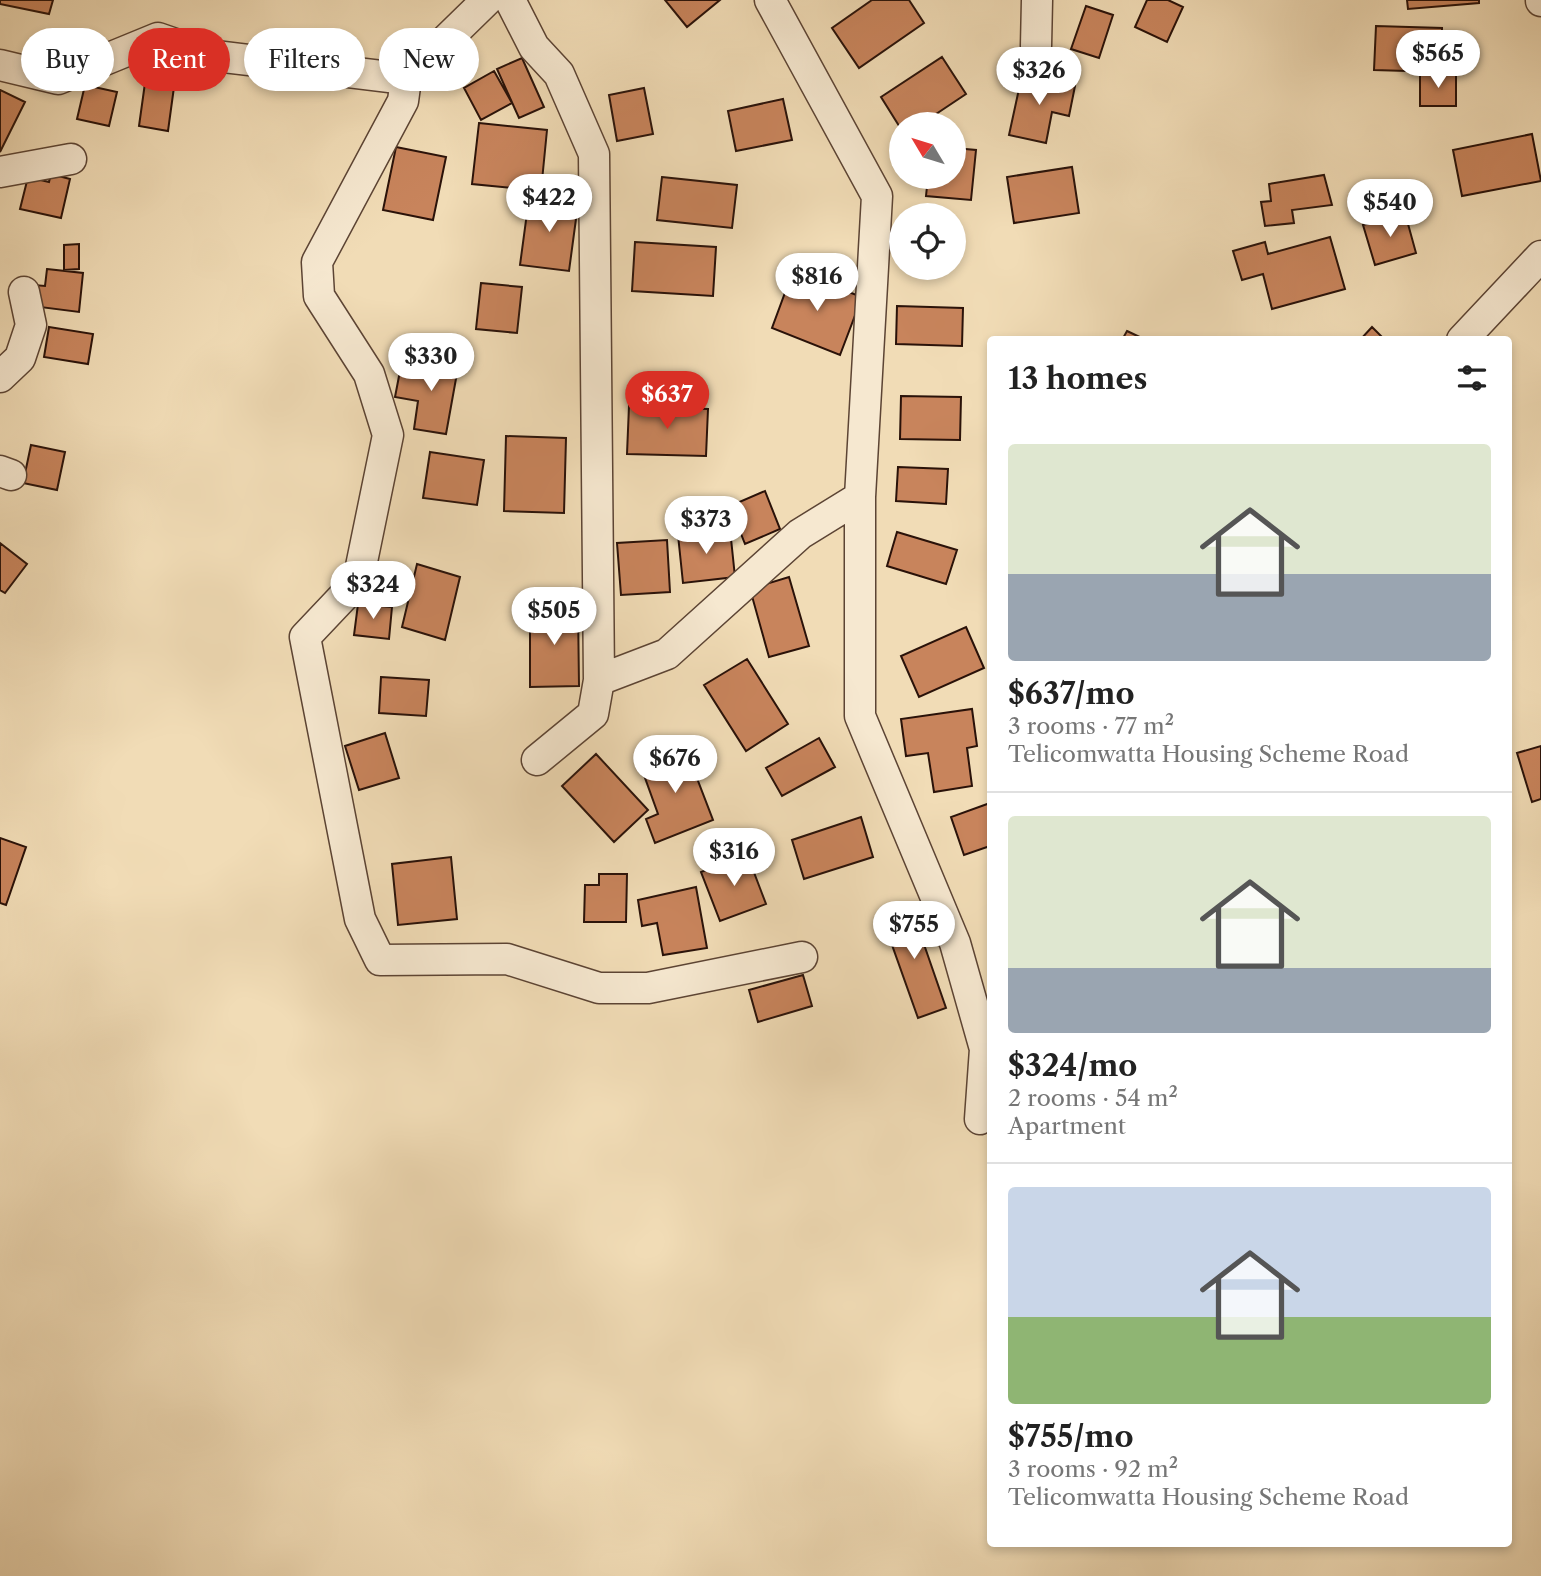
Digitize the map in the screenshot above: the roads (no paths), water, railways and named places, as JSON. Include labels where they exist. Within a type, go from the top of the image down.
[{"type":"street","points":[[458,28],[487,0]]},
{"type":"street","points":[[510,0],[534,47],[559,74],[594,154],[599,680],[593,714],[537,760]]},
{"type":"street","points":[[770,0],[877,196],[860,497],[860,716],[955,943],[985,1049],[980,1119]]},
{"type":"street","points":[[1036,46],[1037,0]]},
{"type":"street","points":[[0,65],[58,79],[158,38],[207,55],[379,76]]},
{"type":"street","points":[[404,91],[403,101],[317,262],[319,296],[369,374],[388,435],[358,581],[305,636],[359,919],[380,960],[507,959],[599,988],[648,988],[802,957]]},
{"type":"street","points":[[0,172],[71,159]]},
{"type":"street","points":[[1466,336],[1541,256]]},
{"type":"street","points":[[0,377],[20,358],[30,325],[23,292]]},
{"type":"street","points":[[599,680],[667,654],[800,534],[860,497]]}]
